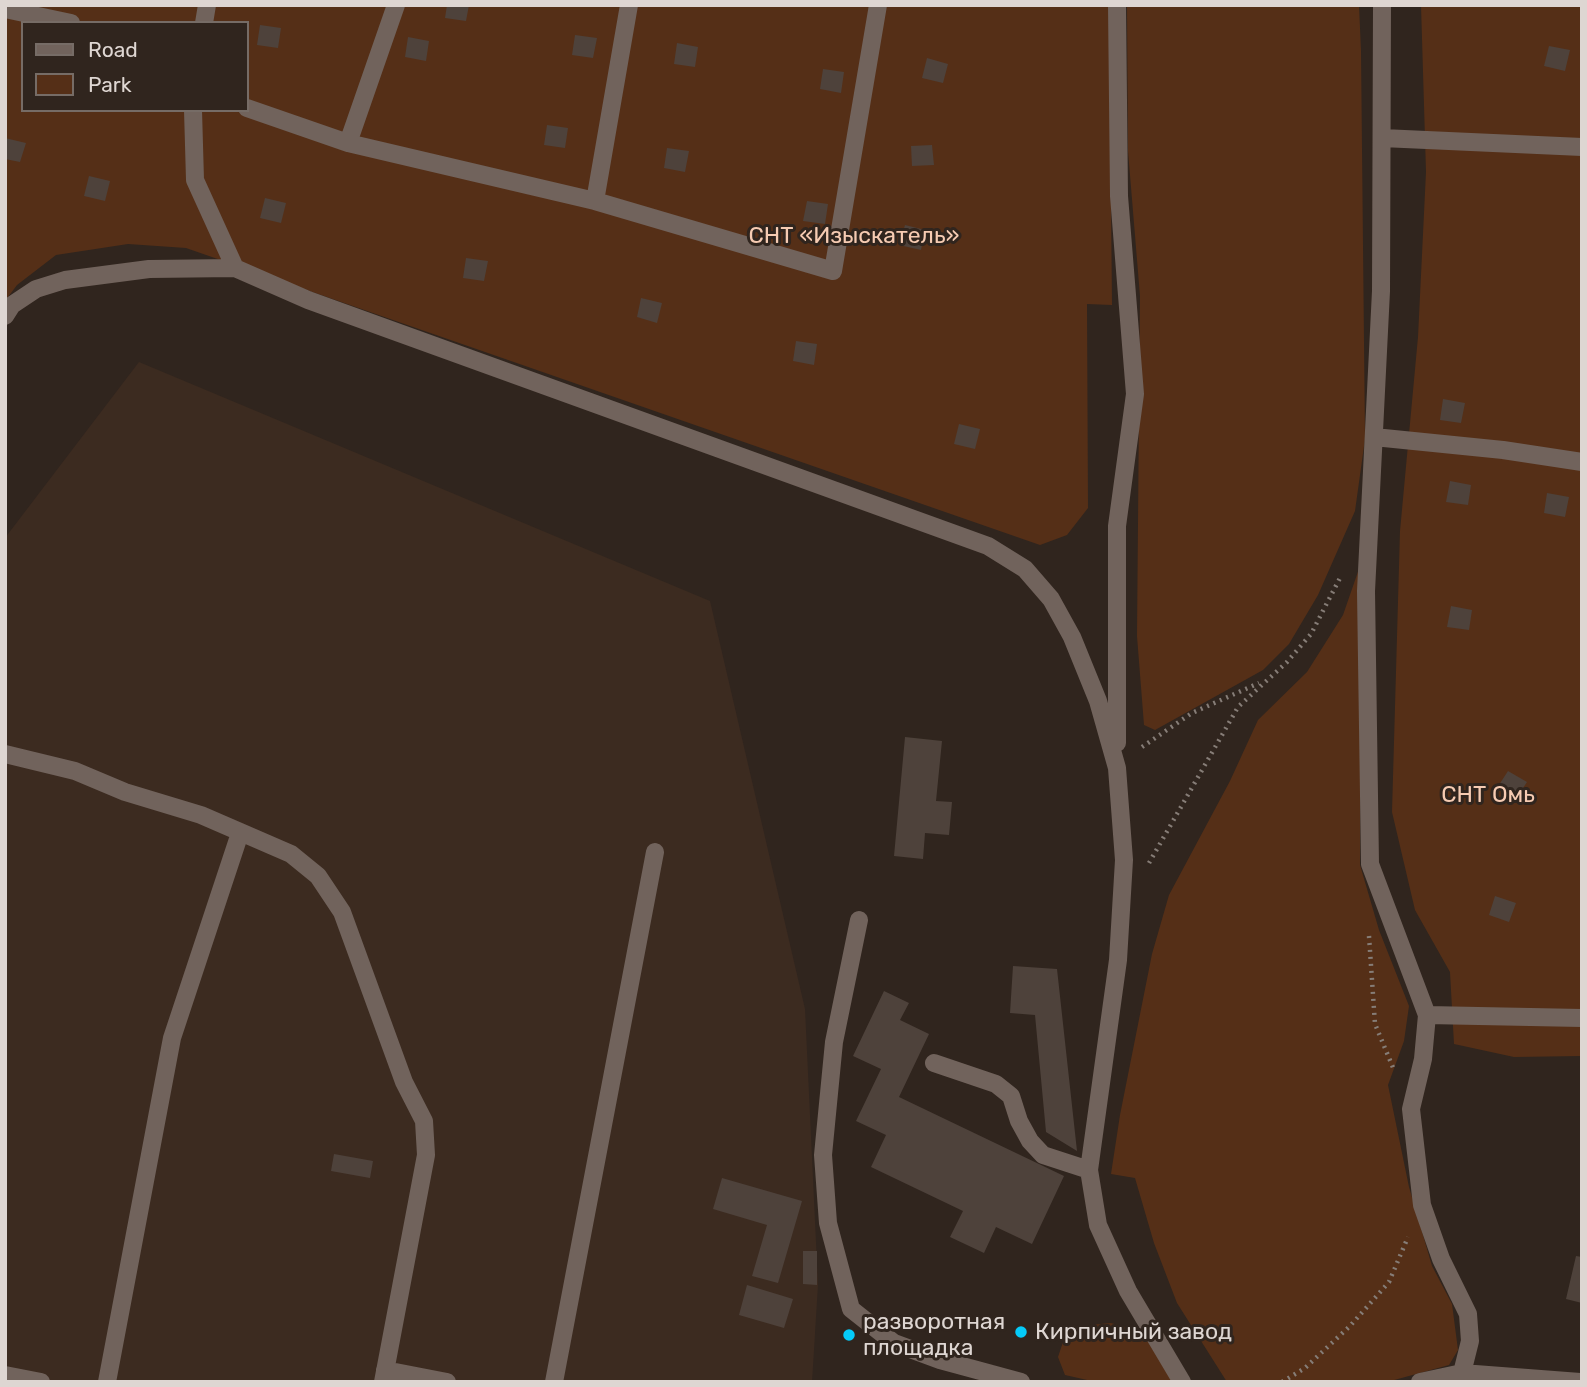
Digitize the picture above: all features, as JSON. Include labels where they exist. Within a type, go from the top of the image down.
[{"type":"street","points":[[348,143],[396,5]]},
{"type":"street","points":[[595,201],[629,5]]},
{"type":"street","points":[[248,108],[348,143],[595,201],[833,271],[878,5]]},
{"type":"street","points":[[1118,5],[1119,196],[1135,394],[1117,526],[1117,768],[1124,860],[1118,960],[1089,1170],[1098,1225],[1128,1292],[1182,1382]]},
{"type":"street","points":[[1382,5],[1381,291],[1366,592],[1370,864],[1427,1015],[1423,1059],[1411,1109],[1422,1205],[1441,1259],[1468,1314],[1470,1341],[1462,1373]]},
{"type":"street","points":[[5,9],[62,21]]},
{"type":"street","points":[[193,112],[195,180],[235,268]]},
{"type":"street","points":[[1382,138],[1582,147]]},
{"type":"street","points":[[5,316],[12,305],[36,289],[65,279],[149,269],[235,268],[308,300],[988,546],[1025,569],[1051,599],[1072,637],[1098,701],[1117,768]]},
{"type":"street","points":[[1374,437],[1503,450],[1582,462]]},
{"type":"street","points":[[5,754],[75,771],[125,792],[201,815],[291,854],[318,876],[342,912],[400,1072],[424,1121],[426,1155],[384,1376],[447,1382]]},
{"type":"street","points":[[107,1382],[172,1038],[240,833]]},
{"type":"street","points":[[555,1382],[655,852]]},
{"type":"street","points":[[859,920],[834,1042],[823,1156],[828,1223],[850,1308],[894,1343],[940,1360],[1021,1382]]},
{"type":"street","points":[[1427,1015],[1582,1018]]},
{"type":"street","points":[[934,1063],[996,1084],[1011,1096],[1019,1121],[1030,1141],[1043,1155],[1089,1170]]},
{"type":"street","points":[[1420,1382],[1462,1373],[1580,1382]]},
{"type":"street","points":[[5,1375],[41,1382]]},
{"type":"path","points":[[1144,870],[1238,707],[1287,662],[1311,634],[1347,565]]},
{"type":"path","points":[[1117,768],[1149,741],[1192,713],[1265,680]]},
{"type":"path","points":[[1369,926],[1368,964],[1375,1024],[1411,1109]]},
{"type":"path","points":[[1282,1382],[1314,1360],[1389,1282],[1422,1205]]},
{"type":"shaded area","points":[[139,362],[710,601],[805,1009],[818,1285],[812,1382],[5,1382],[5,538]]},
{"type":"green space","name":"СНТ «Изыскатель»","points":[[5,5],[1109,5],[1112,305],[1087,304],[1088,508],[1067,535],[1040,545],[186,248],[128,244],[56,255],[17,285],[5,301]]},
{"type":"green space","points":[[1127,5],[1359,5],[1361,51],[1365,439],[1355,511],[1318,595],[1289,644],[1263,670],[1155,730],[1144,725],[1137,636],[1140,296],[1128,151]]},
{"type":"green space","name":"СНТ Омь","points":[[1421,5],[1582,5],[1582,1056],[1514,1057],[1454,1044],[1450,972],[1415,910],[1392,812],[1400,531],[1418,337],[1426,172]]},
{"type":"green space","points":[[1361,563],[1360,865],[1379,930],[1409,1006],[1404,1041],[1388,1085],[1409,1187],[1432,1266],[1452,1304],[1458,1350],[1449,1365],[1387,1382],[1227,1382],[1177,1303],[1154,1243],[1135,1178],[1111,1174],[1120,1115],[1152,954],[1169,895],[1230,781],[1258,720],[1307,672],[1343,615]]},
{"type":"green space","points":[[1111,1323],[1139,1331],[1160,1354],[1174,1382],[1096,1382],[1065,1375],[1058,1357],[1064,1339],[1079,1326]]},
{"type":"building","points":[[447,5],[469,5],[466,21],[445,18]]},
{"type":"building","points":[[260,25],[281,28],[278,48],[257,45]]},
{"type":"building","points":[[575,35],[597,38],[593,58],[572,55]]},
{"type":"building","points":[[408,37],[429,41],[426,61],[405,57]]},
{"type":"building","points":[[677,43],[698,47],[695,67],[674,64]]},
{"type":"building","points":[[1549,46],[1570,50],[1565,71],[1544,66]]},
{"type":"building","points":[[927,58],[948,64],[943,83],[922,78]]},
{"type":"building","points":[[823,69],[844,72],[841,93],[820,89]]},
{"type":"building","points":[[547,125],[568,128],[565,148],[544,145]]},
{"type":"building","points":[[5,138],[26,143],[20,162],[5,159]]},
{"type":"building","points":[[932,145],[934,165],[912,166],[911,146]]},
{"type":"building","points":[[667,148],[689,151],[685,172],[664,168]]},
{"type":"building","points":[[89,176],[110,181],[105,201],[84,196]]},
{"type":"building","points":[[265,198],[286,203],[281,223],[260,218]]},
{"type":"building","points":[[807,201],[828,204],[825,224],[803,221]]},
{"type":"building","points":[[905,225],[925,230],[921,250],[899,245]]},
{"type":"building","points":[[466,258],[488,261],[484,281],[463,278]]},
{"type":"building","points":[[641,298],[662,303],[657,323],[637,317]]},
{"type":"building","points":[[796,341],[817,344],[814,365],[793,361]]},
{"type":"building","points":[[1443,399],[1465,403],[1461,423],[1440,420]]},
{"type":"building","points":[[959,424],[980,429],[975,449],[954,444]]},
{"type":"building","points":[[1450,481],[1471,485],[1468,505],[1446,502]]},
{"type":"building","points":[[1547,493],[1569,497],[1565,517],[1544,513]]},
{"type":"building","points":[[1451,606],[1472,610],[1469,630],[1447,627]]},
{"type":"building","points":[[905,737],[942,741],[936,801],[952,802],[949,835],[925,833],[923,859],[894,856]]},
{"type":"building","points":[[1508,771],[1527,782],[1515,800],[1497,788]]},
{"type":"building","points":[[1495,896],[1516,903],[1509,922],[1489,915]]},
{"type":"building","points":[[1013,966],[1057,969],[1077,1151],[1046,1132],[1035,1015],[1010,1013]]},
{"type":"building","points":[[884,991],[909,1003],[900,1020],[929,1034],[899,1097],[1064,1176],[1032,1244],[996,1227],[984,1253],[950,1237],[963,1211],[871,1167],[886,1135],[856,1121],[881,1069],[853,1056]]},
{"type":"building","points":[[334,1154],[373,1161],[370,1178],[331,1171]]},
{"type":"building","points":[[722,1178],[802,1201],[778,1283],[752,1276],[767,1225],[713,1209]]},
{"type":"building","points":[[803,1251],[817,1251],[817,1285],[803,1284]]},
{"type":"building","points":[[1576,1256],[1582,1257],[1582,1303],[1566,1299]]},
{"type":"building","points":[[747,1285],[793,1299],[784,1328],[739,1315]]},
{"type":"place","name":"Кирпичный завод","points":[[1021,1332]]},
{"type":"place","name":"разворотная площадка","points":[[849,1335]]}]
